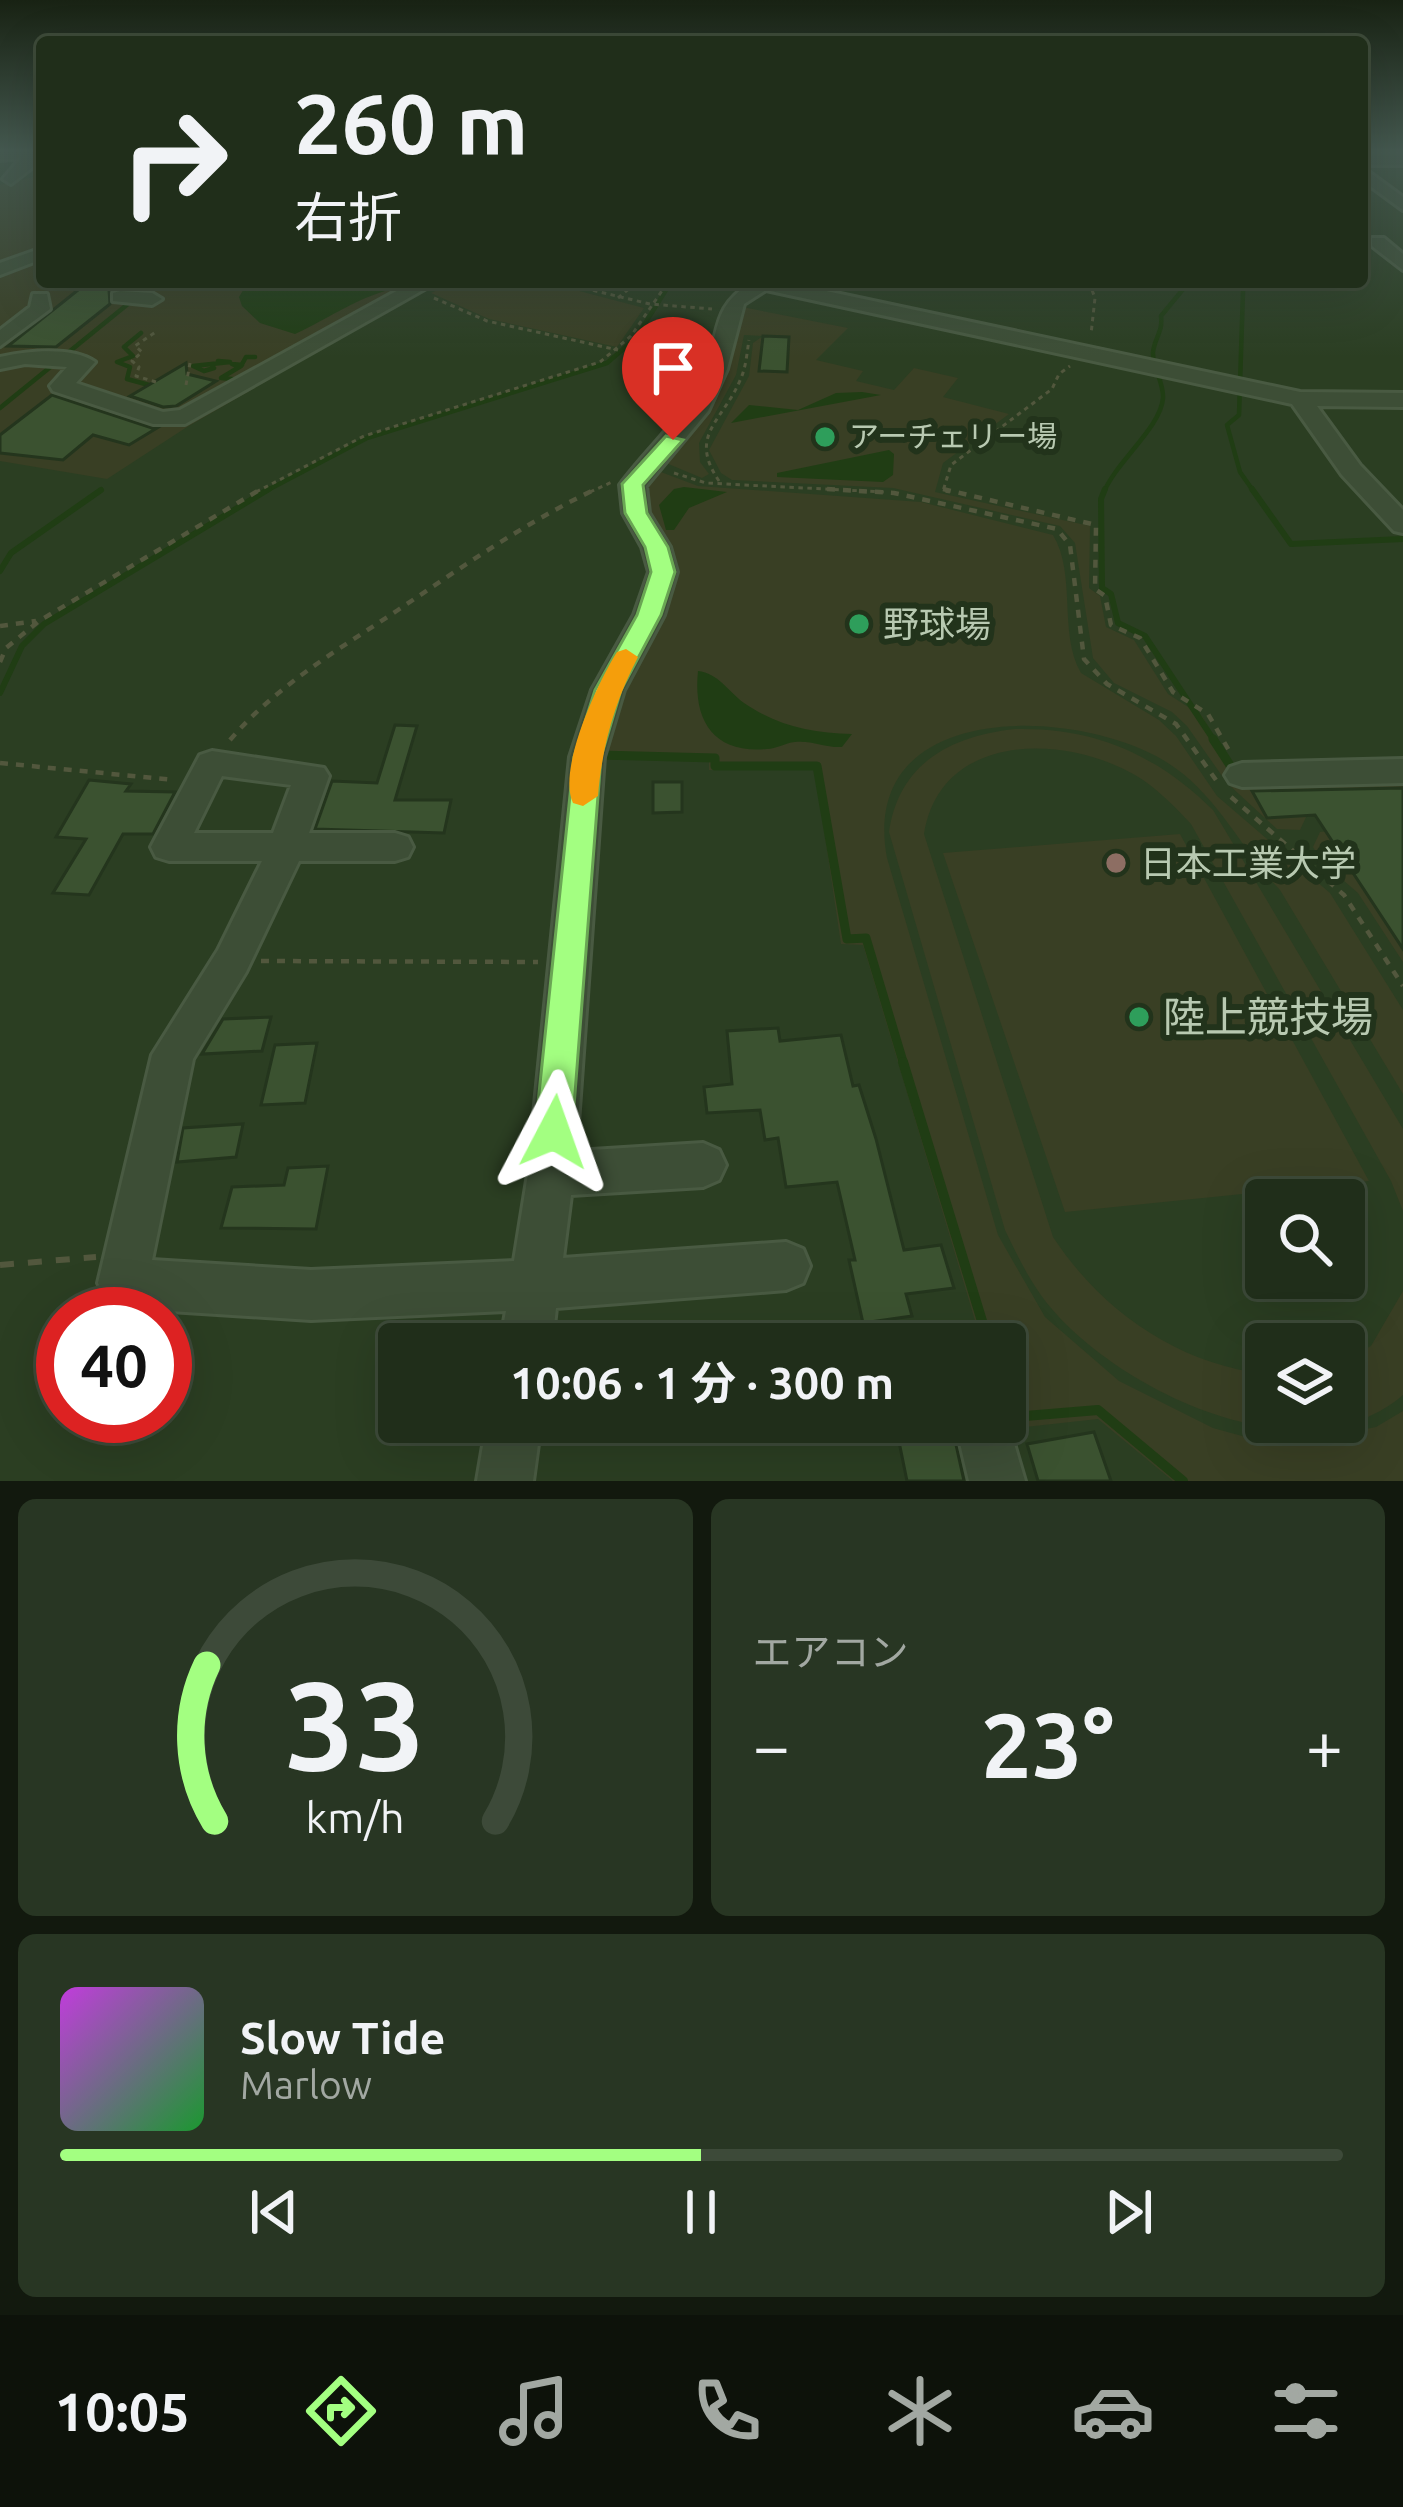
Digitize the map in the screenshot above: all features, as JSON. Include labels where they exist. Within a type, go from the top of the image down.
[{"type":"street","points":[[1378,242],[1403,264]]},
{"type":"street","points":[[0,269],[36,255]]},
{"type":"street","points":[[0,363],[84,362],[61,386],[161,419],[185,417],[426,288]]},
{"type":"street","points":[[530,1323],[550,1174],[587,757],[608,690],[649,615],[663,572],[632,497],[644,468],[696,411],[739,326],[735,301],[756,288]]},
{"type":"street","points":[[787,288],[1300,399],[1403,400]]},
{"type":"street","points":[[120,297],[152,299]]},
{"type":"street","points":[[1,339],[40,309],[40,298]]},
{"type":"street","points":[[0,363],[4,368],[0,380]]},
{"type":"street","points":[[1300,399],[1351,470],[1403,525]]},
{"type":"street","points":[[1242,775],[1403,771]]},
{"type":"street","points":[[395,847],[285,851],[169,848],[208,773],[311,776],[285,851],[232,961],[172,1055],[124,1283],[311,1295],[536,1286],[786,1266]]},
{"type":"street","points":[[550,1174],[703,1165]]},
{"type":"street","points":[[505,1481],[511,1443]]},
{"type":"street","points":[[987,1443],[997,1481]]},
{"type":"path","points":[[429,288],[425,293],[487,321],[618,350]]},
{"type":"path","points":[[580,288],[739,326],[742,376],[704,443],[705,460],[721,484]]},
{"type":"path","points":[[618,298],[630,288]]},
{"type":"path","points":[[0,662],[6,648],[39,621],[306,463],[364,436],[582,371],[618,350],[663,288]]},
{"type":"path","points":[[1091,288],[1088,352],[1059,374],[1052,389],[951,465],[943,491],[1096,525],[1095,589],[1105,596],[1111,625],[1140,638],[1173,692],[1208,713],[1242,775]]},
{"type":"path","points":[[156,382],[136,376],[139,367],[131,361],[142,352],[135,346],[158,331]]},
{"type":"path","points":[[186,385],[190,363]]},
{"type":"path","points":[[0,763],[208,773],[246,719],[360,635],[554,512],[644,468],[721,484],[894,493],[1057,530],[1070,544],[1084,659],[1093,673],[1176,724],[1240,807],[1344,895],[1403,986]]},
{"type":"path","points":[[0,626],[39,621]]},
{"type":"path","points":[[232,961],[566,962]]},
{"type":"path","points":[[0,1265],[131,1256]]},
{"type":"shaded area","points":[[0,219],[36,219],[36,288],[428,288],[187,427],[107,479],[0,461]]},
{"type":"shaded area","points":[[244,288],[398,288],[358,301],[295,334],[260,323],[239,297]]},
{"type":"shaded area","points":[[442,288],[568,288],[644,308],[617,347],[489,319],[431,293]]},
{"type":"shaded area","points":[[737,306],[848,328],[816,360],[863,371],[856,381],[894,390],[914,368],[958,378],[943,397],[1009,414],[943,463],[935,492],[1090,526],[1089,588],[1100,596],[1106,627],[1134,640],[1168,694],[1202,716],[1240,782],[1403,778],[1403,810],[1307,815],[1300,830],[1277,829],[1227,783],[1172,712],[1114,683],[1093,658],[1075,543],[1060,526],[893,488],[732,480],[721,473],[709,450],[749,376],[753,343],[763,336],[744,335],[736,375],[699,443],[700,462],[709,474],[702,478],[659,460],[681,442]]},
{"type":"shaded area","points":[[836,393],[881,395],[731,423],[749,405],[798,410]]},
{"type":"shaded area","points":[[889,450],[894,454],[893,475],[883,482],[777,477],[777,473]]},
{"type":"shaded area","points":[[653,469],[698,486],[921,502],[1053,535],[1064,568],[1070,640],[1081,673],[1159,720],[1176,736],[1217,796],[1330,893],[1403,1010],[1403,1094],[1280,890],[1198,787],[1163,760],[1123,742],[1077,730],[1027,726],[979,730],[937,744],[905,769],[887,806],[887,858],[998,1235],[1045,1317],[1119,1381],[1213,1428],[1245,1437],[1245,1443],[1365,1443],[1365,1429],[1403,1411],[1403,1481],[1173,1481],[1098,1419],[1026,1427],[1026,1323],[976,1323],[863,945],[841,944],[815,770],[709,770],[709,760],[606,757],[619,690],[665,600],[641,496]]},
{"type":"shaded area","points":[[674,489],[727,492],[689,508],[674,530],[666,530],[659,505]]},
{"type":"shaded area","points":[[698,671],[782,723],[852,734],[842,747],[801,742],[767,749],[732,746],[710,730],[703,718]]},
{"type":"shaded area","points":[[1044,730],[1098,739],[1170,774],[1213,810],[1403,1129],[1403,1211],[1391,1181],[1191,824],[1158,791],[1106,761],[1040,749],[1008,751],[979,760],[953,776],[935,801],[924,834],[1053,1237],[1094,1288],[1144,1329],[1202,1359],[1245,1370],[1245,1422],[1163,1393],[1077,1335],[1046,1302],[1005,1230],[889,832],[895,808],[916,771],[950,746],[992,733]]},
{"type":"shaded area","points":[[1403,823],[1403,962],[1358,893],[1321,861],[1313,847],[1320,832]]},
{"type":"shaded area","name":"陸上競技場","points":[[1180,834],[1369,1181],[1245,1179],[1245,1194],[1065,1212],[943,853]]},
{"type":"shaded area","points":[[1403,1291],[1403,1395],[1365,1417],[1365,1349]]},
{"type":"building","points":[[80,288],[115,288],[109,290],[110,304],[56,347],[8,346]]},
{"type":"building","points":[[763,336],[789,337],[787,372],[759,371]]},
{"type":"building","points":[[186,363],[187,374],[216,381],[176,406],[163,407],[130,396]]},
{"type":"building","points":[[52,395],[157,428],[129,445],[93,435],[63,460],[0,453],[0,435]]},
{"type":"building","points":[[395,725],[417,726],[395,800],[451,800],[444,833],[315,829],[332,781],[377,783]]},
{"type":"building","points":[[89,780],[131,784],[126,791],[175,792],[153,834],[123,834],[89,895],[53,893],[86,839],[56,837]]},
{"type":"building","points":[[653,782],[682,782],[682,812],[653,813]]},
{"type":"building","points":[[1403,788],[1403,949],[1315,815],[1267,818],[1252,791]]},
{"type":"building","points":[[271,1017],[262,1051],[202,1054],[223,1019]]},
{"type":"building","points":[[778,1028],[780,1041],[841,1035],[853,1086],[859,1085],[876,1139],[904,1250],[941,1245],[954,1288],[906,1294],[912,1316],[863,1323],[837,1182],[786,1187],[778,1138],[765,1140],[760,1110],[707,1113],[704,1087],[732,1084],[727,1031]]},
{"type":"building","points":[[317,1043],[305,1103],[261,1105],[275,1045]]},
{"type":"building","points":[[243,1124],[236,1157],[177,1162],[183,1128]]},
{"type":"building","points":[[328,1166],[316,1229],[221,1228],[232,1187],[284,1185],[288,1168]]},
{"type":"building","points":[[1094,1432],[1111,1481],[1038,1481],[1027,1444]]},
{"type":"building","points":[[899,1443],[956,1443],[964,1481],[907,1481]]},
{"type":"waterway","points":[[0,408],[148,288]]},
{"type":"waterway","points":[[264,492],[367,438],[607,363],[636,338],[667,288]]},
{"type":"waterway","points":[[1104,492],[1160,409],[1163,392],[1154,347],[1161,316],[1184,288]]},
{"type":"waterway","points":[[1243,291],[1239,415],[1227,425],[1240,472],[1254,492]]},
{"type":"waterway","points":[[141,333],[124,347],[133,356],[117,362],[130,367],[127,379],[149,385]]},
{"type":"waterway","points":[[242,365],[246,357],[255,357]]},
{"type":"waterway","points":[[214,368],[204,371],[193,366],[230,362],[218,361]]},
{"type":"waterway","points":[[241,365],[232,364],[242,365]]},
{"type":"waterway","points":[[232,379],[221,378],[241,365]]},
{"type":"waterway","points":[[264,492],[269,489]]},
{"type":"waterway","points":[[1105,489],[1101,499],[1102,588],[1111,594],[1118,623],[1145,636],[1215,742]]},
{"type":"waterway","points":[[1252,489],[1291,544],[1403,539]]},
{"type":"waterway","points":[[0,571],[11,553],[101,490]]},
{"type":"waterway","points":[[0,693],[22,646],[44,624],[264,492]]},
{"type":"waterway","points":[[1213,739],[1235,773]]},
{"type":"waterway","points":[[600,755],[715,758],[715,766],[817,766],[847,939],[866,938],[904,1065]]},
{"type":"waterway","points":[[903,1062],[983,1323]]},
{"type":"waterway","points":[[1026,1416],[1098,1410],[1183,1481]]},
{"type":"slow traffic","points":[[583,796],[587,757],[608,690],[626,657]]},
{"type":"place","name":"アーチェリー場","points":[[825,437]]},
{"type":"place","name":"野球場","points":[[859,624]]},
{"type":"place","name":"日本工業大学","points":[[1116,863]]},
{"type":"place","name":"陸上競技場","points":[[1139,1017]]},
{"type":"route","points":[[554,1132],[587,757],[608,690],[649,615],[663,572],[656,547],[636,513],[633,484],[673,440]]}]
